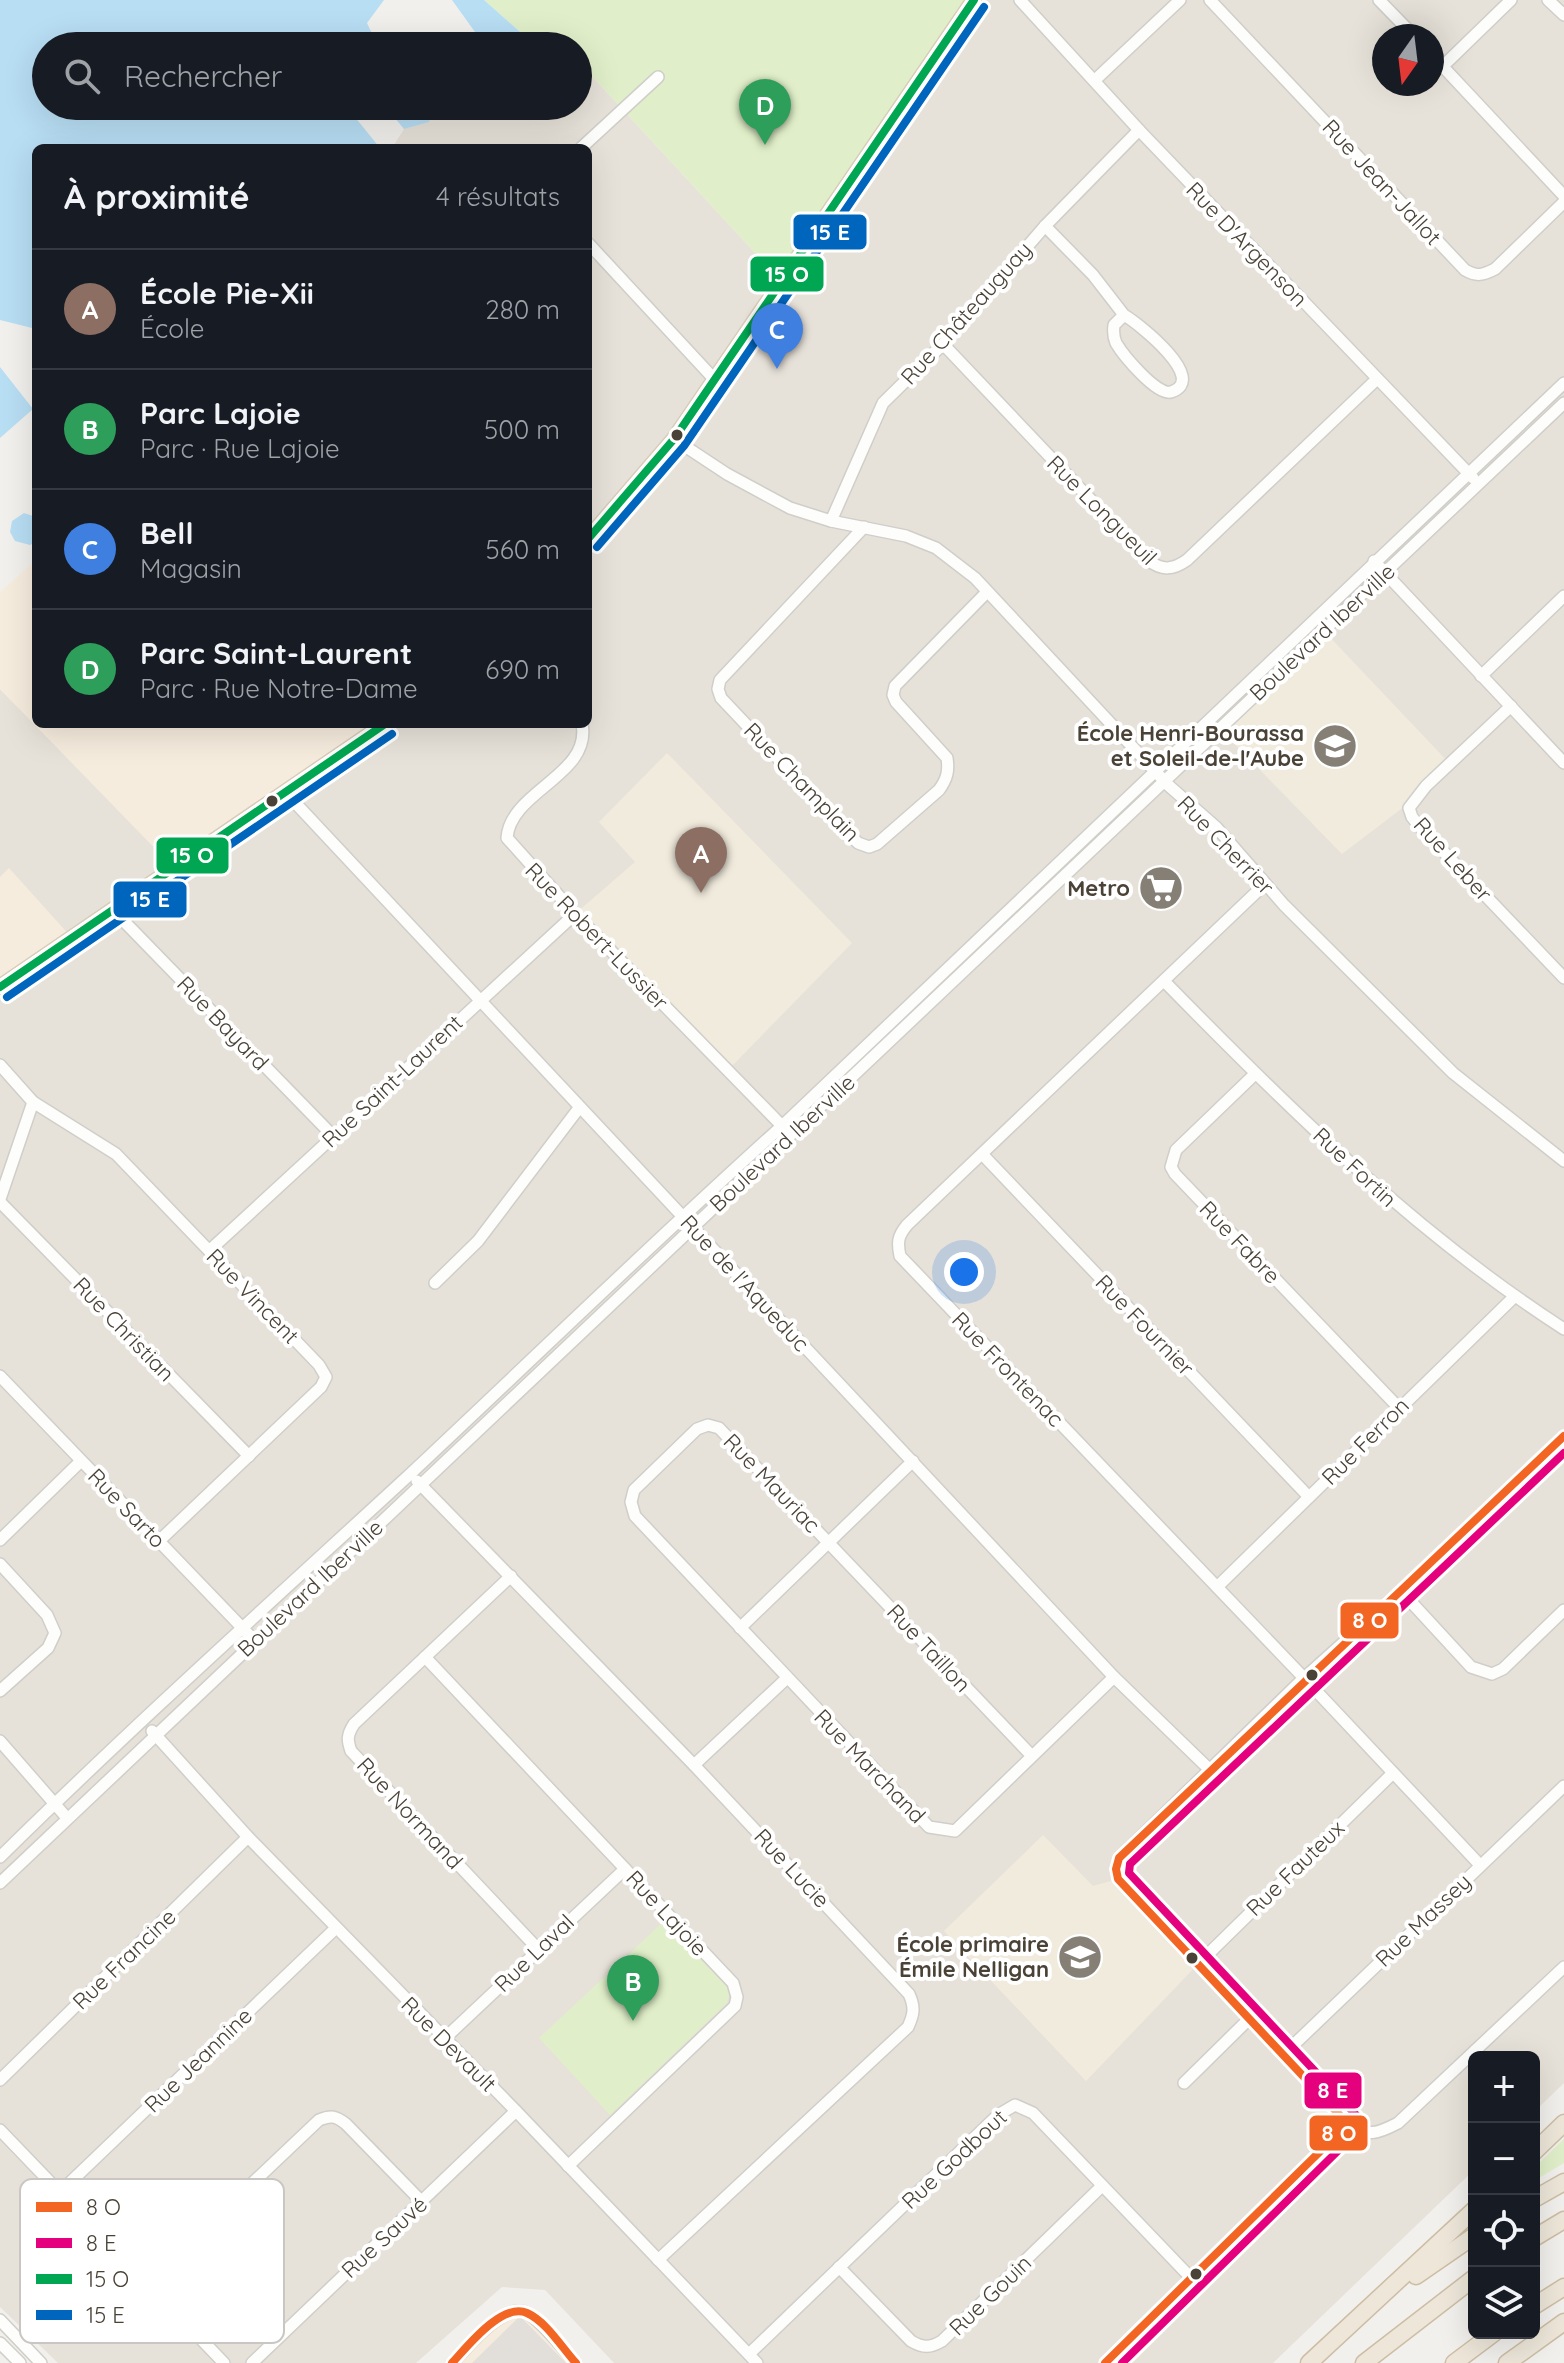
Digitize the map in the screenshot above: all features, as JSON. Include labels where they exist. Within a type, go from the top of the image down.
[{"type":"highway","points":[[1540,2146],[1564,2123]]},
{"type":"highway","points":[[1540,2196],[1564,2182]]},
{"type":"highway","points":[[1309,2363],[1468,2216]]},
{"type":"highway","points":[[1540,2234],[1564,2220]]},
{"type":"highway","points":[[1370,2309],[1468,2240]]},
{"type":"highway","points":[[1364,2363],[1468,2283]]},
{"type":"highway","points":[[1540,2302],[1564,2287]]},
{"type":"highway","points":[[1507,2363],[1564,2322]]},
{"type":"highway","points":[[1454,2363],[1486,2339]]},
{"type":"main road","points":[[592,534],[674,439],[974,0]]},
{"type":"main road","points":[[0,987],[379,728]]},
{"type":"street","name":"Rue D'Argenson","points":[[1020,0],[1139,130],[1479,483]]},
{"type":"street","points":[[1095,80],[1180,0]]},
{"type":"street","name":"Rue Jean-Jallot","points":[[1210,0],[1465,270],[1484,275],[1495,269],[1564,202]]},
{"type":"street","points":[[1379,0],[1402,24]]},
{"type":"street","points":[[1444,65],[1511,0]]},
{"type":"street","points":[[1548,0],[1564,15]]},
{"type":"street","points":[[1444,67],[1564,196]]},
{"type":"street","points":[[585,144],[658,77]]},
{"type":"street","name":"Rue Châteauguay","points":[[831,521],[883,403],[943,344],[1045,226],[1139,130]]},
{"type":"street","points":[[1045,226],[1093,275],[1124,315],[1140,324],[1181,367],[1183,377],[1173,392],[1164,393],[1154,386],[1117,345],[1114,325],[1124,315]]},
{"type":"street","points":[[592,247],[715,380]]},
{"type":"street","name":"Rue Longueuil","points":[[943,344],[1148,560],[1157,567],[1167,569],[1187,560],[1377,379]]},
{"type":"street","name":"Boulevard Iberville","points":[[0,1883],[692,1228],[787,1130],[1155,771],[1564,383]]},
{"type":"street","name":"Boulevard Iberville","points":[[0,1857],[681,1217],[787,1130],[1165,780],[1564,403]]},
{"type":"street","name":"Rue Cherrier","points":[[674,439],[756,491],[812,516],[906,536],[936,548],[975,578],[1155,771],[1217,828],[1265,884],[1453,1073],[1564,1161]]},
{"type":"street","name":"Rue Champlain","points":[[864,527],[720,680],[718,689],[721,698],[858,843],[869,847],[877,844],[939,790],[946,780],[947,758],[893,695],[895,686],[987,592]]},
{"type":"street","points":[[1374,561],[1564,763]]},
{"type":"street","points":[[1481,676],[1564,596]]},
{"type":"street","name":"Rue Leber","points":[[1511,706],[1426,786],[1409,808],[1420,827],[1564,978]]},
{"type":"street","name":"Rue Robert-Lussier","points":[[583,728],[585,737],[578,754],[511,819],[507,838],[575,914],[787,1130]]},
{"type":"street","name":"Rue de l'Aqueduc","points":[[286,793],[1114,1677],[1209,1769]]},
{"type":"street","name":"Rue Frontenac","points":[[1265,884],[907,1225],[898,1236],[900,1256],[1480,1865]]},
{"type":"street","name":"Rue Bayard","points":[[112,909],[333,1136]]},
{"type":"street","name":"Rue Saint-Laurent","points":[[210,1250],[575,914]]},
{"type":"street","name":"Rue Fortin","points":[[1165,982],[1255,1074],[1402,1210],[1514,1297],[1564,1329]]},
{"type":"street","name":"Rue Vincent","points":[[0,1065],[33,1102],[116,1154],[319,1365],[326,1377],[321,1387],[159,1541]]},
{"type":"street","name":"Rue Fabre","points":[[1255,1074],[1176,1150],[1171,1167],[1398,1407]]},
{"type":"street","points":[[0,1201],[33,1102]]},
{"type":"street","points":[[435,1283],[478,1241],[579,1108]]},
{"type":"street","name":"Rue Fournier","points":[[982,1154],[1309,1497]]},
{"type":"street","name":"Rue Christian","points":[[0,1201],[249,1456]]},
{"type":"street","name":"Rue Ferron","points":[[1217,1587],[1514,1297]]},
{"type":"street","name":"Rue Sarto","points":[[0,1376],[254,1640]]},
{"type":"street","name":"Rue Mauriac","points":[[740,1628],[635,1516],[631,1502],[634,1490],[697,1429],[708,1425],[719,1428],[828,1541]]},
{"type":"street","points":[[1564,1436],[1209,1769],[1119,1858],[1116,1869],[1118,1879],[1348,2124],[1361,2132],[1379,2133],[1398,2123],[1564,1967]]},
{"type":"street","points":[[0,1540],[81,1461]]},
{"type":"street","points":[[740,1628],[913,1461]]},
{"type":"street","name":"Rue Lucie","points":[[410,1474],[694,1765],[909,1994],[914,2004],[908,2027],[658,2260]]},
{"type":"street","name":"Rue Taillon","points":[[828,1541],[1031,1755]]},
{"type":"street","points":[[0,1564],[47,1615],[55,1633],[48,1648],[0,1691]]},
{"type":"street","name":"Rue Normand","points":[[511,1576],[354,1724],[347,1742],[351,1751],[538,1949]]},
{"type":"street","points":[[1401,1591],[1471,1667],[1492,1674],[1503,1669],[1564,1610]]},
{"type":"street","name":"Rue Marchand","points":[[740,1628],[929,1827],[955,1831],[1114,1677]]},
{"type":"street","name":"Rue Lajoie","points":[[425,1657],[733,1983],[737,1997],[735,2006],[568,2166]]},
{"type":"street","points":[[694,1765],[786,1679]]},
{"type":"street","name":"Rue Devault","points":[[143,1723],[248,1837],[753,2359]]},
{"type":"street","points":[[0,1741],[67,1818]]},
{"type":"street","name":"Rue Fauteux","points":[[1198,1964],[1393,1773]]},
{"type":"street","name":"Rue Massey","points":[[1283,2055],[1564,1786]]},
{"type":"street","name":"Rue Francine","points":[[0,2080],[248,1837]]},
{"type":"street","name":"Rue Laval","points":[[444,2039],[625,1869]]},
{"type":"street","name":"Rue Jeannine","points":[[74,2179],[336,1928]]},
{"type":"street","points":[[1184,2083],[1249,2019]]},
{"type":"street","name":"Rue Godbout","points":[[753,2359],[839,2267],[998,2115],[1015,2105],[1033,2113],[1192,2279]]},
{"type":"street","name":"Rue Sauvé","points":[[284,2333],[516,2111]]},
{"type":"street","points":[[257,2179],[319,2120],[337,2117],[422,2202]]},
{"type":"street","points":[[1105,2363],[1348,2124]]},
{"type":"street","points":[[0,2130],[47,2179]]},
{"type":"street","name":"Rue Gouin","points":[[839,2267],[911,2341],[922,2347],[932,2346],[942,2341],[1102,2186]]},
{"type":"street","points":[[452,2363],[502,2315],[517,2310],[529,2314],[576,2363]]},
{"type":"street","points":[[0,2320],[20,2341]]},
{"type":"street","points":[[0,2343],[20,2363]]},
{"type":"street","points":[[22,2343],[41,2363]]},
{"type":"street","points":[[205,2343],[224,2363]]},
{"type":"street","name":"Rue Sauvé","points":[[252,2363],[273,2343]]},
{"type":"shaded area","points":[[974,0],[1564,0],[1564,2083],[1540,2106],[1540,2051],[1468,2051],[1468,2176],[1273,2363],[614,2363],[545,2290],[502,2287],[416,2363],[58,2363],[37,2343],[284,2343],[284,2179],[20,2179],[20,2326],[0,2307],[0,987],[10,869],[0,877],[0,689],[32,721],[32,728],[39,728],[85,775],[361,728],[592,728],[592,144],[395,144],[404,129],[428,120],[592,120],[592,76],[781,281]]},
{"type":"shaded area","points":[[32,564],[32,722],[0,689],[0,592]]},
{"type":"shaded area","name":"École Henri-Bourassa et Soleil-de-l'Aube","points":[[1324,631],[1450,764],[1414,799],[1342,854],[1220,729]]},
{"type":"shaded area","points":[[38,728],[374,728],[174,868]]},
{"type":"shaded area","points":[[667,753],[852,943],[728,1070],[575,914],[635,862],[599,822]]},
{"type":"shaded area","points":[[9,868],[72,938],[0,987],[0,877]]},
{"type":"shaded area","name":"École primaire Émile Nelligan","points":[[1043,1835],[1093,1886],[1118,1879],[1198,1964],[1086,2081],[944,1931]]},
{"type":"shaded area","points":[[517,2310],[576,2363],[452,2363]]},
{"type":"shaded area","points":[[520,2316],[566,2363],[472,2363]]},
{"type":"green space","points":[[484,0],[974,0],[781,281],[592,76],[592,32],[520,32]]},
{"type":"green space","points":[[664,1921],[727,1987],[727,2003],[610,2115],[539,2038]]},
{"type":"green space","points":[[1564,2139],[1564,2163],[1540,2177],[1540,2162]]},
{"type":"water","points":[[0,0],[384,0],[367,23],[371,32],[32,32],[32,120],[357,120],[377,144],[32,144],[32,328],[0,320]]},
{"type":"water","points":[[452,0],[484,0],[520,32],[475,32]]},
{"type":"water","points":[[397,120],[429,120],[429,122],[404,129]]},
{"type":"water","points":[[0,367],[32,410],[0,438]]},
{"type":"water","points":[[24,513],[32,516],[32,544],[15,541],[10,532],[12,521]]},
{"type":"transit line","points":[[592,534],[674,439],[974,0]]},
{"type":"transit line","points":[[597,547],[684,446],[984,7]]},
{"type":"transit line","points":[[0,987],[379,728]]},
{"type":"transit line","points":[[7,997],[392,734]]},
{"type":"transit line","points":[[1105,2363],[1348,2124],[1118,1879],[1116,1869],[1119,1858],[1564,1436]]},
{"type":"transit line","points":[[1122,2363],[1356,2133],[1360,2124],[1357,2116],[1129,1873],[1130,1864],[1564,1453]]},
{"type":"transit line","points":[[452,2363],[486,2328],[517,2311],[541,2322],[576,2363]]},
{"type":"place","name":"Parc Saint-Laurent","points":[[765,145]]},
{"type":"place","name":"Bell","points":[[777,369]]},
{"type":"place","name":"École Henri-Bourassa et Soleil-de-l'Aube","points":[[1335,746]]},
{"type":"place","name":"Metro","points":[[1161,888]]},
{"type":"place","name":"École Pie-Xii","points":[[701,893]]},
{"type":"place","name":"École primaire Émile Nelligan","points":[[1080,1957]]},
{"type":"place","name":"Parc Lajoie","points":[[633,2021]]}]
